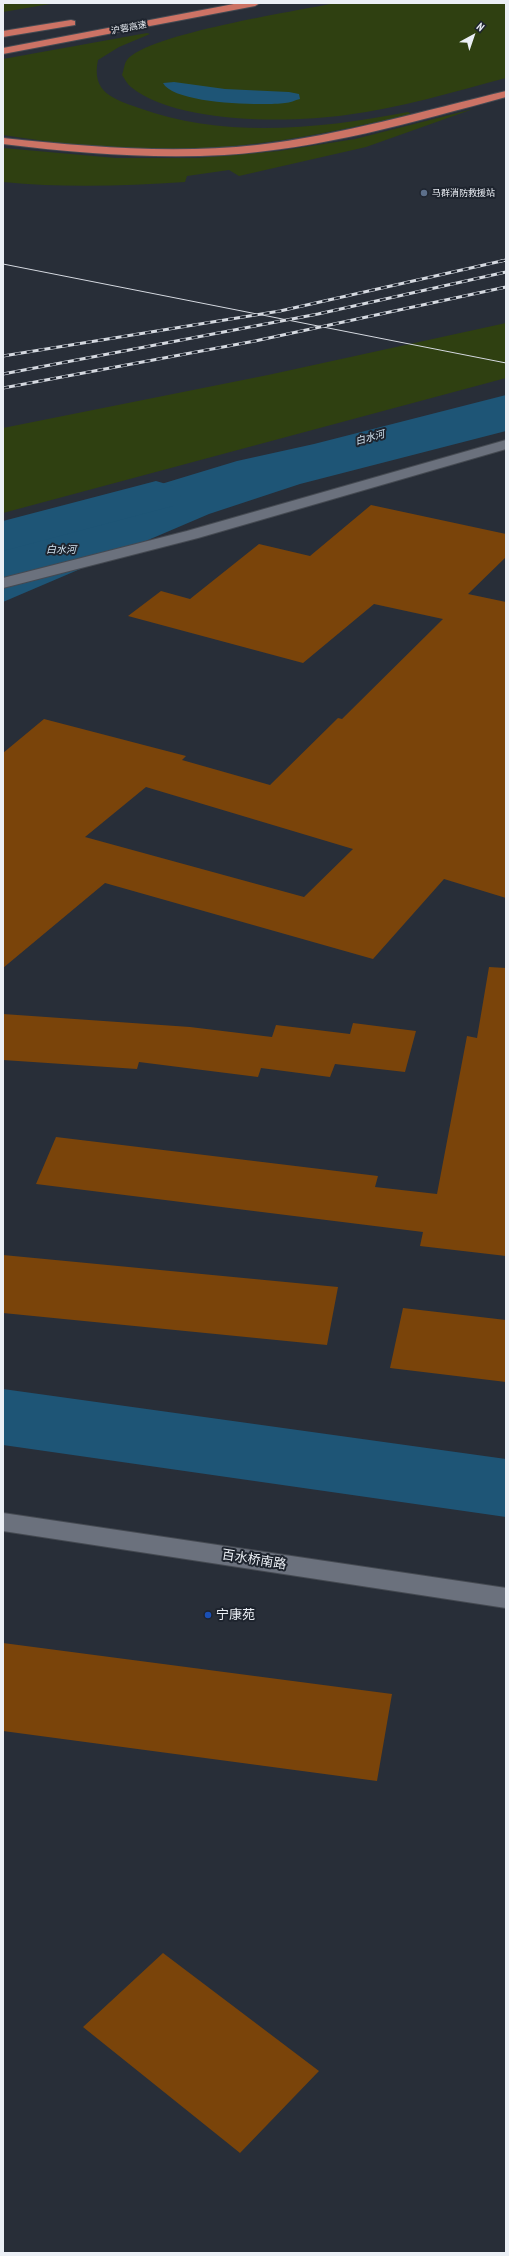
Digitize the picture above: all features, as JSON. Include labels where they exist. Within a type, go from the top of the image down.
[{"type":"highway","name":"沪蓉高速","points":[[3,51],[255,3]]},
{"type":"highway","points":[[3,34],[84,21]]},
{"type":"highway","points":[[3,141],[122,153],[193,152],[256,148],[327,138],[506,94]]},
{"type":"street","points":[[3,583],[144,549],[285,506],[506,444]]},
{"type":"street","name":"百水桥南路","points":[[3,1522],[506,1598]]},
{"type":"green space","points":[[3,3],[56,3],[3,12]]},
{"type":"green space","points":[[335,3],[506,3],[506,78],[426,99],[366,112],[323,118],[265,119],[234,118],[176,108],[151,99],[131,87],[122,75],[127,60],[140,50],[163,41],[224,25]]},
{"type":"green space","points":[[147,33],[150,34],[119,47],[98,60],[98,80],[106,93],[113,97],[139,108],[171,118],[205,124],[272,128],[341,123],[408,112],[411,114],[301,137],[235,146],[206,148],[119,148],[60,143],[3,135],[3,59]]},
{"type":"green space","points":[[473,109],[366,147],[239,176],[229,170],[187,176],[185,182],[71,186],[3,182],[3,148],[116,158],[198,158],[279,151],[355,139]]},
{"type":"green space","points":[[506,323],[506,378],[3,513],[3,428],[268,375]]},
{"type":"water","points":[[174,82],[225,89],[289,92],[299,94],[300,99],[287,103],[274,104],[239,104],[220,102],[183,95],[170,90],[163,83]]},
{"type":"water","name":"白水河","points":[[506,395],[506,431],[300,484],[209,514],[3,602],[3,547],[87,511],[148,488],[237,461],[314,444]]},
{"type":"building","points":[[371,505],[506,534],[506,557],[468,594],[506,602],[506,898],[444,879],[373,959],[105,883],[3,968],[3,753],[44,719],[186,756],[182,760],[270,785],[338,718],[342,719],[443,619],[374,604],[303,663],[128,616],[161,591],[190,599],[259,544],[310,556]],"holes":[[[146,787],[353,849],[304,897],[85,837]]]},
{"type":"building","points":[[489,967],[506,968],[506,1256],[420,1246],[423,1232],[36,1184],[56,1137],[378,1176],[375,1187],[437,1194],[467,1036],[477,1038]]},
{"type":"building","points":[[3,1014],[190,1027],[272,1037],[276,1025],[350,1034],[353,1023],[416,1031],[405,1072],[335,1064],[330,1077],[261,1068],[258,1077],[139,1062],[137,1069],[3,1060]]},
{"type":"building","points":[[3,1255],[338,1287],[327,1345],[3,1313]]},
{"type":"building","points":[[403,1308],[506,1320],[506,1382],[390,1368]]},
{"type":"building","points":[[3,1643],[392,1694],[377,1781],[3,1731]]},
{"type":"building","points":[[163,1953],[319,2071],[240,2153],[83,2027]]},
{"type":"waterway","name":"白水河","points":[[3,536],[156,496]]},
{"type":"waterway","points":[[3,1417],[506,1488]]},
{"type":"tram line","points":[[3,264],[506,363]]},
{"type":"railway","points":[[3,356],[280,311],[506,260],[501,261]]},
{"type":"railway","points":[[3,374],[318,314],[506,272]]},
{"type":"railway","points":[[3,388],[255,341],[506,287]]},
{"type":"place","name":"马群消防救援站","points":[[424,193]]},
{"type":"place","name":"宁康苑","points":[[208,1615]]}]
